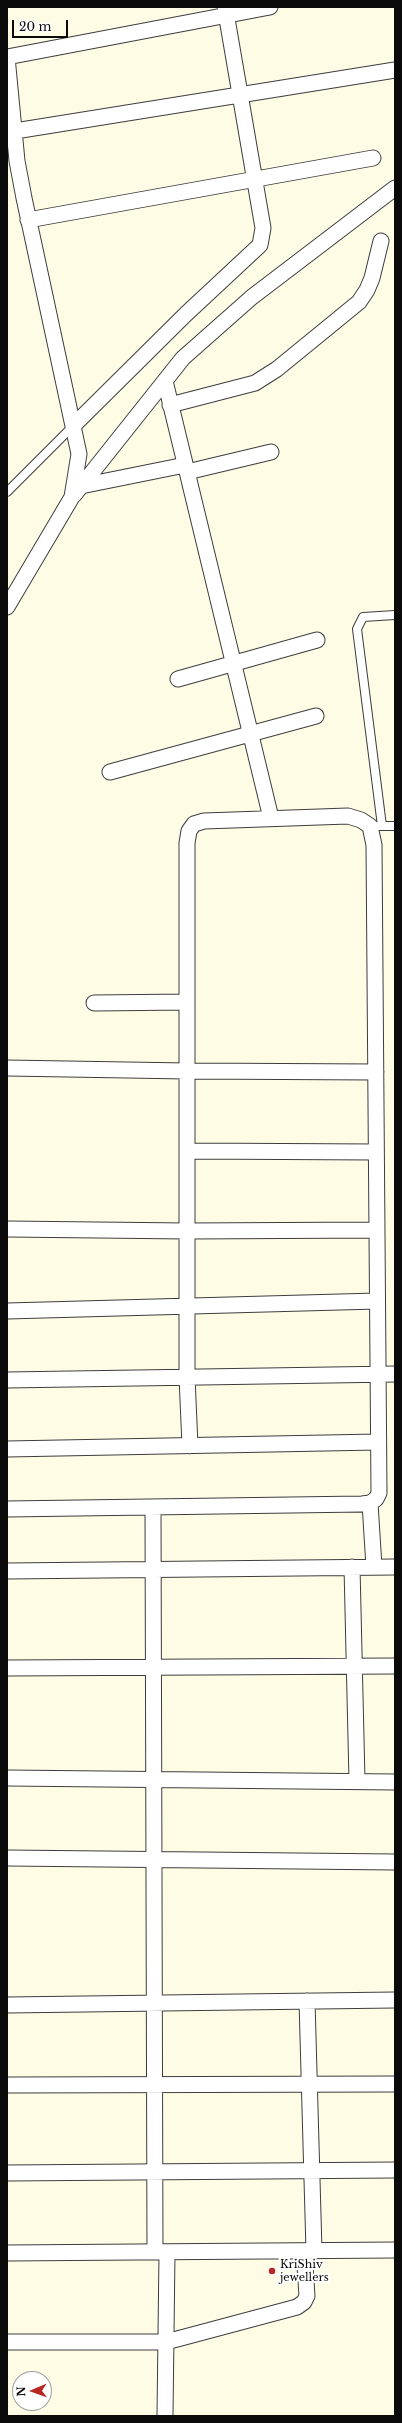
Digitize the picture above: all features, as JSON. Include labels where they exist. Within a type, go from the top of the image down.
[{"type":"street","points":[[76,491],[79,454],[74,425],[28,220],[13,172],[7,57],[226,11],[270,7]]},
{"type":"street","points":[[74,425],[186,314],[260,245],[263,228],[253,180],[226,11]]},
{"type":"street","points":[[11,130],[395,70]]},
{"type":"street","points":[[28,220],[373,158]]},
{"type":"street","points":[[7,607],[76,491],[183,358],[246,302],[395,188]]},
{"type":"street","points":[[170,405],[255,383],[277,370],[359,302],[367,290],[372,278],[381,241]]},
{"type":"street","points":[[165,381],[270,818]]},
{"type":"street","points":[[76,491],[271,452]]},
{"type":"street","points":[[178,679],[317,640]]},
{"type":"street","points":[[110,772],[316,716]]},
{"type":"street","points":[[7,1509],[370,1503],[376,1499],[378,1493],[378,1442],[374,845],[376,826],[348,816],[204,821],[194,824],[189,830],[187,844],[187,1377],[190,1446]]},
{"type":"street","points":[[94,1002],[187,1002]]},
{"type":"street","points":[[7,1068],[376,1072]]},
{"type":"street","points":[[187,1151],[376,1152]]},
{"type":"street","points":[[7,1229],[187,1231],[377,1230]]},
{"type":"street","points":[[7,1311],[377,1301]]},
{"type":"street","points":[[7,1380],[395,1374]]},
{"type":"street","points":[[7,1449],[378,1442]]},
{"type":"street","points":[[370,1503],[374,1567]]},
{"type":"street","points":[[153,1507],[155,2172],[166,2342],[165,2416]]},
{"type":"street","points":[[352,1567],[357,1781]]},
{"type":"street","points":[[7,1571],[395,1567]]},
{"type":"street","points":[[7,1668],[395,1666]]},
{"type":"street","points":[[7,1778],[395,1782]]},
{"type":"street","points":[[7,1858],[395,1862]]},
{"type":"street","points":[[7,2005],[395,2000]]},
{"type":"street","points":[[7,2342],[166,2342],[297,2307],[304,2302],[308,2289],[312,2171],[307,2001]]},
{"type":"street","points":[[7,2084],[395,2084]]},
{"type":"street","points":[[7,2173],[395,2170]]},
{"type":"street","points":[[7,2253],[395,2250]]},
{"type":"lane","points":[[7,492],[74,425]]},
{"type":"lane","points":[[395,615],[363,617],[357,629],[376,826],[395,826]]},
{"type":"place","name":"KriShiv jewellers","points":[[272,2271]]}]
